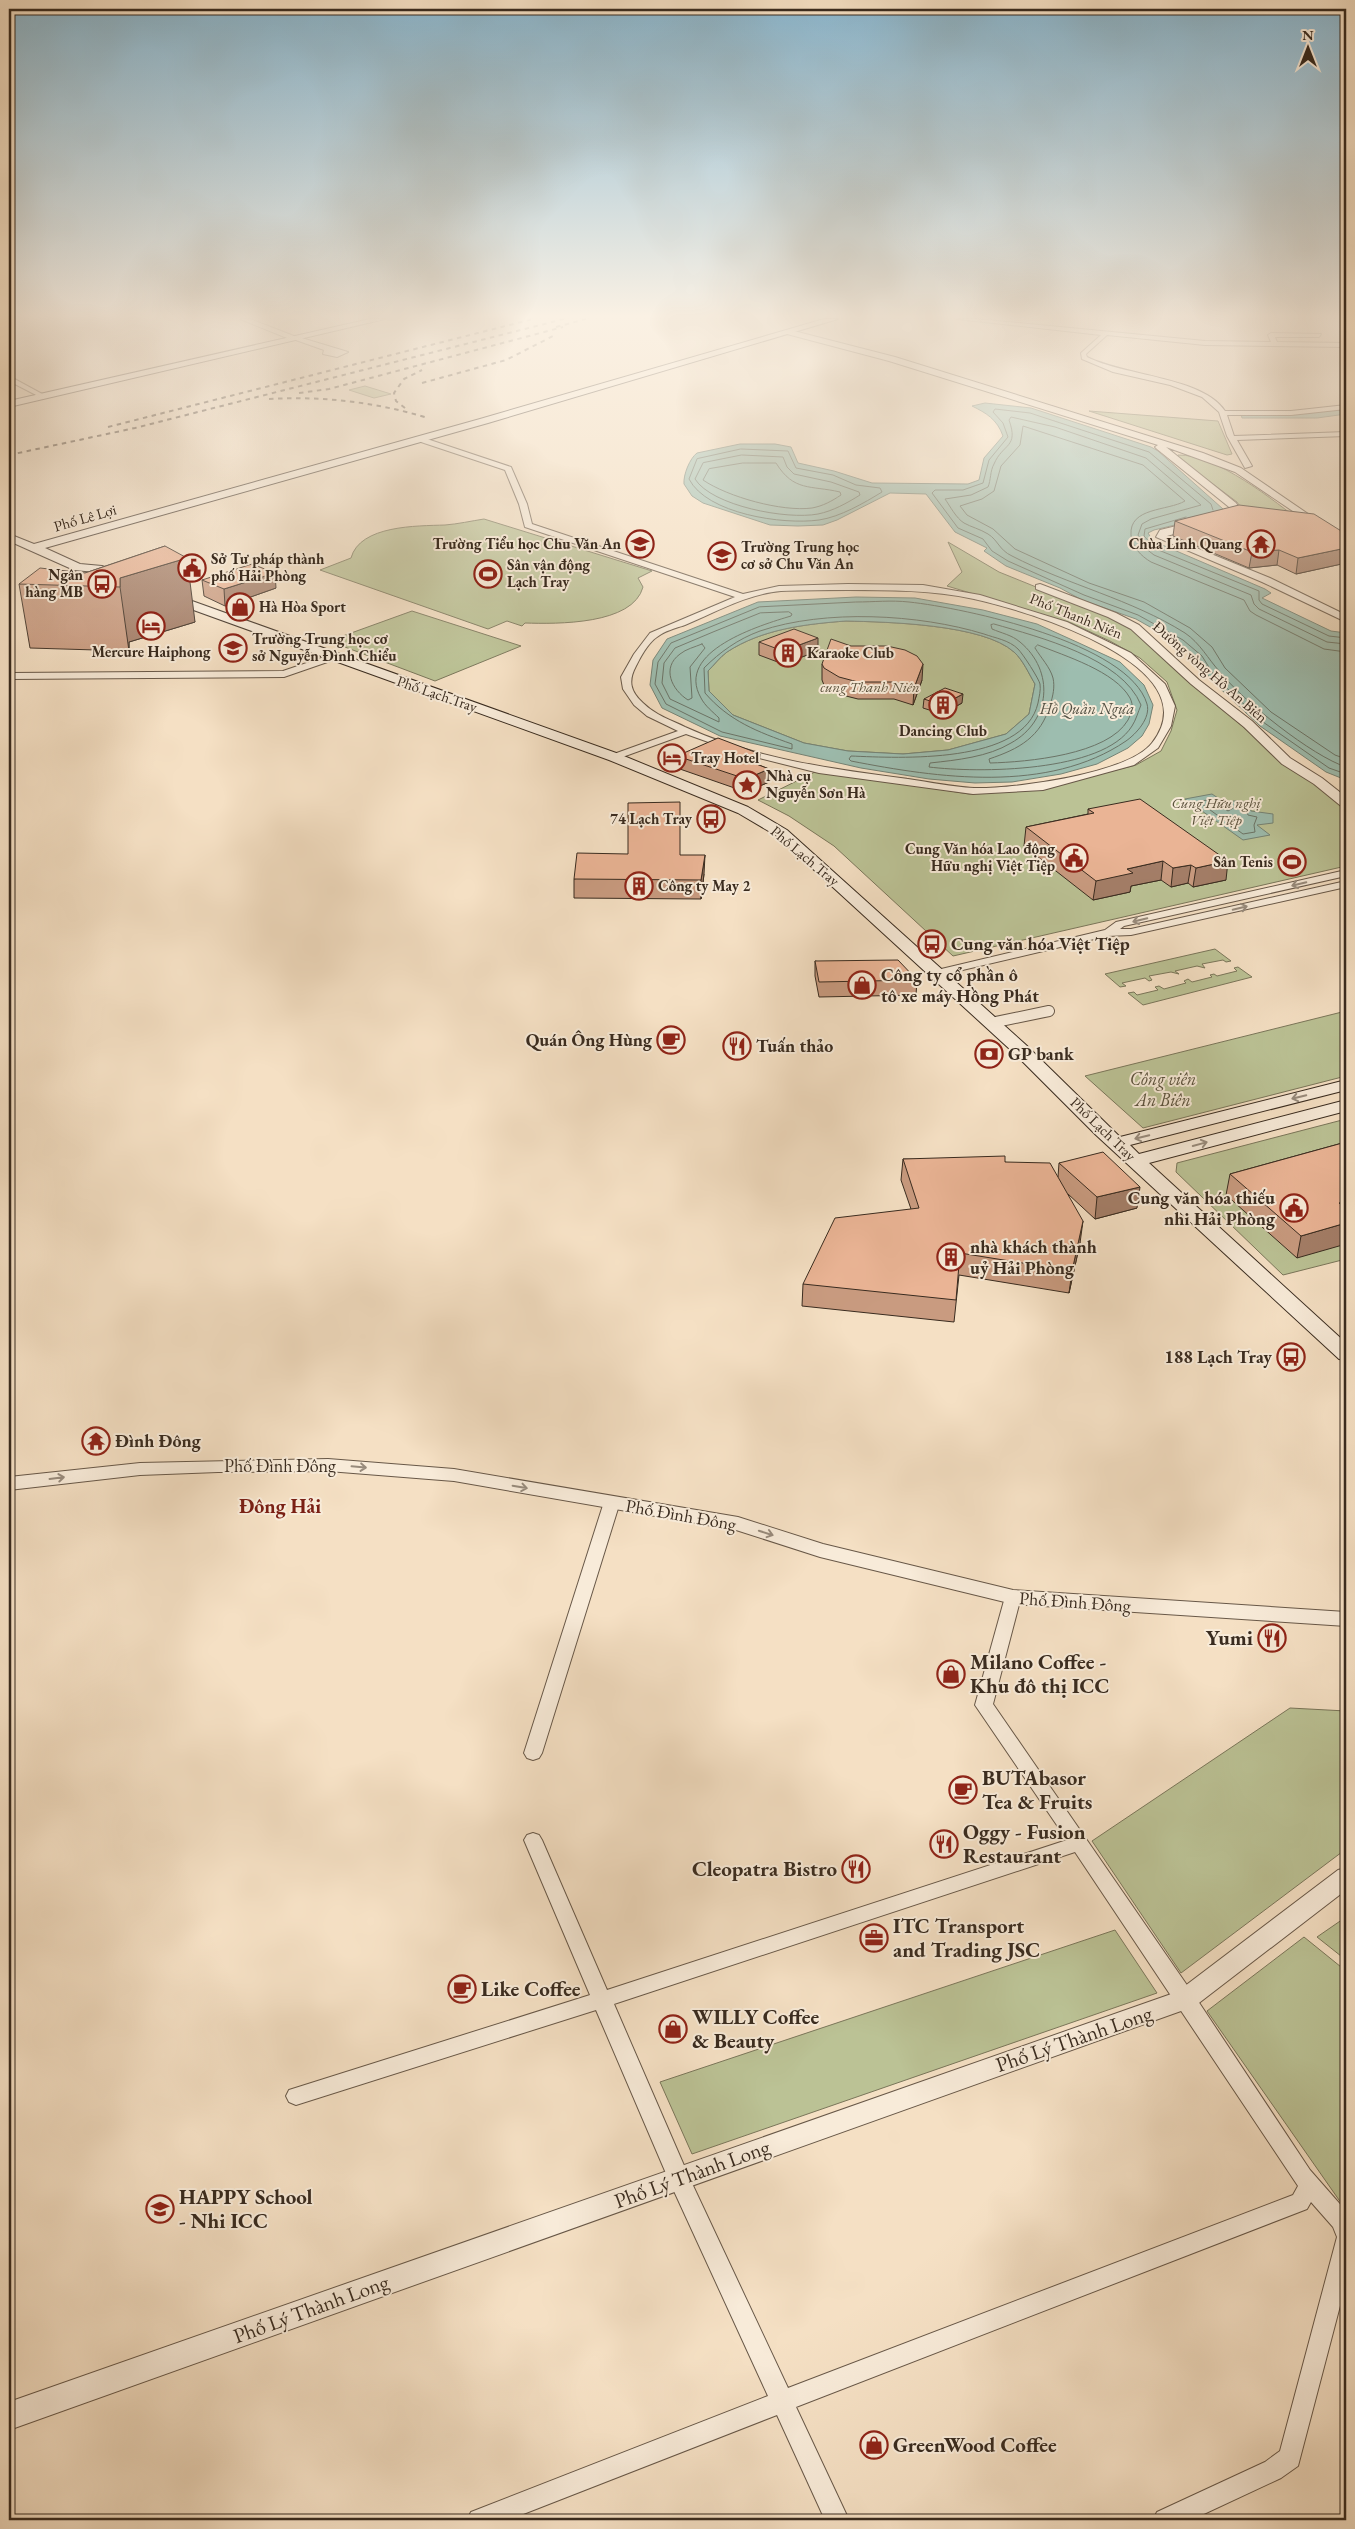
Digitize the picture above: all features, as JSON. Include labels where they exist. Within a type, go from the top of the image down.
[{"type":"main road","name":"Phố Lê Lợi","points":[[36,547],[428,437]]},
{"type":"main road","points":[[9,537],[36,547],[66,552],[92,561],[98,568]]},
{"type":"main road","points":[[9,550],[36,547],[46,555]]},
{"type":"main road","points":[[9,550],[46,555],[78,567],[98,568],[140,585]]},
{"type":"main road","name":"Phố Lạch Tray","points":[[157,592],[614,757],[743,810],[782,833],[991,1023],[1117,1144],[1346,1354]]},
{"type":"main road","points":[[1117,1144],[1346,1085]]},
{"type":"main road","points":[[1136,1161],[1346,1105]]},
{"type":"street","points":[[1141,437],[1200,455],[1238,470],[1293,507],[1344,537]]},
{"type":"street","points":[[1147,437],[1241,513],[1223,518]]},
{"type":"street","points":[[1155,437],[1248,466],[1344,537]]},
{"type":"street","points":[[1248,466],[1232,438],[1260,437]]},
{"type":"street","points":[[421,439],[508,470],[522,504],[527,511],[528,525],[743,597]]},
{"type":"street","points":[[1238,470],[1248,466]]},
{"type":"street","points":[[1274,509],[1293,507]]},
{"type":"street","points":[[1206,522],[1164,532],[1161,537],[1266,580],[1346,619]]},
{"type":"street","name":"Phố Thanh Niên","points":[[848,587],[923,588],[977,597],[1024,611],[1072,628],[1128,655],[1160,684],[1170,706],[1166,726],[1155,746],[1131,762],[1043,787],[973,791],[819,770],[742,751],[686,732],[650,714],[636,703],[628,689],[626,677],[638,654],[653,635],[743,597],[779,589],[848,587]]},
{"type":"street","name":"Đường vòng Hồ An Biên","points":[[1040,587],[1112,615],[1135,627],[1195,682],[1248,724],[1286,761],[1318,781],[1346,803]]},
{"type":"street","points":[[9,676],[284,674],[336,656]]},
{"type":"street","points":[[614,757],[686,732]]},
{"type":"street","points":[[1107,933],[1120,924],[1346,874]]},
{"type":"street","points":[[936,973],[1107,933],[1131,932],[1346,884]]},
{"type":"street","points":[[1269,891],[1280,899]]},
{"type":"street","points":[[1206,905],[1216,913]]},
{"type":"street","points":[[991,1023],[1048,1011]]},
{"type":"street","name":"Phố Đình Đông","points":[[9,1484],[140,1469],[328,1465],[454,1475],[738,1524],[820,1550],[1013,1597],[1346,1619]]},
{"type":"street","points":[[533,1753],[612,1502]]},
{"type":"street","points":[[1013,1597],[984,1704],[1186,1999],[1309,2186],[1341,2222],[1346,2233]]},
{"type":"street","points":[[533,1840],[679,2178],[837,2520]]},
{"type":"street","points":[[296,2096],[601,2000],[1080,1843]]},
{"type":"street","name":"Phố Lý Thành Long","points":[[9,2416],[1186,1999],[1346,1877]]},
{"type":"street","points":[[479,2520],[1300,2202],[1309,2186]]},
{"type":"street","points":[[1165,2520],[1273,2470],[1290,2458],[1346,2242]]},
{"type":"green space","points":[[1171,437],[1225,437],[1232,454],[1227,455]]},
{"type":"green space","points":[[1178,455],[1210,462],[1227,470],[1277,503],[1304,524],[1245,513],[1237,502],[1177,457]]},
{"type":"green space","name":"Sân vận động Lạch Tray","points":[[484,519],[652,571],[638,578],[643,587],[636,599],[625,609],[610,615],[592,620],[525,623],[522,626],[507,621],[488,629],[320,570],[351,558],[356,547],[377,533],[405,527],[450,525]]},
{"type":"green space","name":"Cung Hữu nghị Việt Tiệp","points":[[948,542],[999,572],[1135,627],[1192,683],[1284,762],[1315,781],[1346,807],[1346,866],[953,956],[834,846],[789,816],[758,800],[819,770],[969,794],[1043,788],[1136,765],[1161,751],[1171,731],[1177,710],[1167,682],[1140,658],[1110,641],[1071,623],[947,586],[962,572]]},
{"type":"green space","points":[[412,611],[521,646],[435,681],[329,641]]},
{"type":"green space","name":"cung Thanh Niên","points":[[846,621],[934,626],[980,635],[1000,643],[1017,655],[1035,684],[1029,714],[1006,734],[948,750],[903,754],[848,751],[804,743],[733,715],[709,691],[708,671],[724,654],[741,644],[785,629]]},
{"type":"green space","points":[[1215,949],[1231,961],[1226,962],[1223,960],[1202,964],[1205,968],[1197,966],[1175,971],[1179,974],[1171,972],[1149,976],[1152,980],[1149,981],[1145,978],[1122,983],[1126,986],[1120,987],[1105,974]]},
{"type":"green space","points":[[1238,967],[1252,977],[1143,1005],[1128,993],[1134,992],[1137,995],[1158,990],[1155,987],[1159,986],[1164,989],[1186,983],[1184,981],[1188,979],[1192,982],[1212,977],[1210,975],[1214,974],[1217,976],[1237,971],[1234,968]]},
{"type":"green space","name":"Công viên An Biên","points":[[1346,1011],[1346,1076],[1143,1128],[1085,1076]]},
{"type":"green space","points":[[1346,1119],[1346,1259],[1283,1275],[1176,1172],[1177,1163]]},
{"type":"green space","points":[[1290,1708],[1346,1711],[1346,1849],[1181,1973],[1092,1841]]},
{"type":"green space","points":[[1346,1917],[1346,1960],[1317,1937]]},
{"type":"green space","points":[[1115,1930],[1157,1993],[692,2154],[660,2082]]},
{"type":"green space","points":[[1304,1937],[1346,1971],[1346,2210],[1207,2011]]},
{"type":"water","points":[[1002,437],[1120,437],[1158,451],[1223,509],[1216,515],[1154,530],[1148,533],[1153,541],[1265,589],[1271,593],[1262,598],[1331,631],[1346,633],[1346,780],[1326,772],[1260,726],[1211,680],[1198,659],[1180,644],[1136,619],[1082,600],[1060,588],[1006,566],[984,551],[987,548],[955,532],[926,494],[890,493],[837,520],[823,525],[770,525],[703,503],[692,496],[684,484],[688,467],[697,453],[740,444],[775,444],[791,447],[798,463],[834,471],[872,483],[968,484],[979,480],[984,458]]},
{"type":"water","name":"Hồ Quần Ngựa","points":[[856,597],[915,598],[983,610],[1037,624],[1120,662],[1144,685],[1153,705],[1149,724],[1142,736],[1128,748],[1097,764],[1061,774],[1012,782],[975,783],[929,779],[861,768],[720,736],[662,708],[650,685],[653,660],[667,639],[758,602]],"holes":[[[846,621],[934,626],[980,635],[1000,643],[1017,655],[1035,684],[1029,714],[1006,734],[948,750],[903,754],[848,751],[804,743],[733,715],[709,691],[708,671],[724,654],[741,644],[785,629]]]},
{"type":"water","points":[[1212,794],[1230,806],[1233,801],[1242,801],[1250,804],[1251,811],[1273,814],[1273,823],[1257,825],[1270,835],[1243,840],[1185,799]]},
{"type":"building","points":[[1239,505],[1314,514],[1346,534],[1346,548],[1298,558],[1279,550],[1252,552],[1175,521]]},
{"type":"building","points":[[165,546],[187,558],[120,578],[120,587],[19,584],[40,568],[85,573]]},
{"type":"building","points":[[252,564],[275,573],[224,589],[202,580]]},
{"type":"building","points":[[794,629],[818,638],[783,651],[759,642]]},
{"type":"building","points":[[831,639],[851,646],[887,646],[905,650],[917,656],[923,664],[914,688],[895,682],[858,682],[839,677],[824,668],[822,664]]},
{"type":"building","points":[[945,688],[963,694],[942,705],[924,699]]},
{"type":"building","points":[[718,738],[760,754],[746,760],[769,769],[746,779],[677,756]]},
{"type":"building","points":[[1140,799],[1228,861],[1196,868],[1191,865],[1173,868],[1163,861],[1127,869],[1133,873],[1096,881],[1026,827],[1094,813],[1088,809]]},
{"type":"building","points":[[680,802],[680,855],[705,855],[701,880],[574,879],[577,853],[628,854],[628,803]]},
{"type":"building","points":[[898,960],[917,980],[819,982],[815,961]]},
{"type":"building","name":"Cung văn hóa thiếu nhi Hải Phòng","points":[[1346,1142],[1346,1201],[1339,1203],[1346,1209],[1346,1223],[1301,1236],[1230,1174]]},
{"type":"building","points":[[1103,1152],[1140,1187],[1097,1197],[1059,1163]]},
{"type":"building","name":"nhà khách thành uỷ Hải Phòng","points":[[1005,1156],[1005,1162],[1050,1163],[1083,1221],[1072,1271],[960,1253],[956,1300],[803,1284],[835,1218],[919,1208],[903,1159]]},
{"type":"railway","points":[[9,455],[93,437]]},
{"type":"place","name":"Trường Tiểu học Chu Văn An","points":[[640,544]]},
{"type":"place","name":"Chùa Linh Quang","points":[[1261,544]]},
{"type":"place","name":"Trường Trung học cơ sở Chu Văn An","points":[[722,556]]},
{"type":"place","name":"Sở Tư pháp thành phố Hải Phòng","points":[[192,568]]},
{"type":"place","name":"Sân vận động Lạch Tray","points":[[488,574]]},
{"type":"place","name":"Ngân hàng MB","points":[[102,584]]},
{"type":"place","name":"Hà Hòa Sport","points":[[240,607]]},
{"type":"place","name":"Mercure Haiphong","points":[[151,626]]},
{"type":"place","name":"Trường Trung học cơ sở Nguyễn Đình Chiểu","points":[[233,648]]},
{"type":"place","name":"Karaoke Club","points":[[788,653]]},
{"type":"place","name":"Dancing Club","points":[[943,705]]},
{"type":"place","name":"Tray Hotel","points":[[672,758]]},
{"type":"place","name":"Nhà cụ Nguyễn Sơn Hà","points":[[747,785]]},
{"type":"place","name":"74 Lạch Tray","points":[[711,819]]},
{"type":"place","name":"Cung Văn hóa Lao động Hữu nghị Việt Tiệp","points":[[1074,858]]},
{"type":"place","name":"Sân Tenis","points":[[1292,862]]},
{"type":"place","name":"Công ty May 2","points":[[639,886]]},
{"type":"place","name":"Cung văn hóa Việt Tiệp","points":[[932,944]]},
{"type":"place","name":"Công ty cổ phần ô tô xe máy Hồng Phát","points":[[862,985]]},
{"type":"place","name":"Quán Ông Hùng","points":[[671,1040]]},
{"type":"place","name":"Tuấn thảo","points":[[737,1046]]},
{"type":"place","name":"GP bank","points":[[989,1054]]},
{"type":"place","name":"Cung văn hóa thiếu nhi Hải Phòng","points":[[1294,1208]]},
{"type":"place","name":"nhà khách thành uỷ Hải Phòng","points":[[951,1257]]},
{"type":"place","name":"188 Lạch Tray","points":[[1291,1357]]},
{"type":"place","name":"Đình Đông","points":[[96,1441]]},
{"type":"place","name":"Yumi","points":[[1272,1638]]},
{"type":"place","name":"Milano Coffee - Khu đô thị ICC","points":[[951,1674]]},
{"type":"place","name":"BUTAbasor Tea & Fruits","points":[[963,1790]]},
{"type":"place","name":"Oggy - Fusion Restaurant","points":[[944,1844]]},
{"type":"place","name":"Cleopatra Bistro","points":[[856,1869]]},
{"type":"place","name":"ITC Transport and Trading JSC","points":[[874,1938]]},
{"type":"place","name":"Like Coffee","points":[[462,1989]]},
{"type":"place","name":"WILLY Coffee & Beauty","points":[[673,2029]]},
{"type":"place","name":"HAPPY School - Nhi ICC","points":[[160,2209]]},
{"type":"place","name":"GreenWood Coffee","points":[[874,2445]]},
{"type":"district","name":"Đông Hải","points":[[280,1506]]}]
